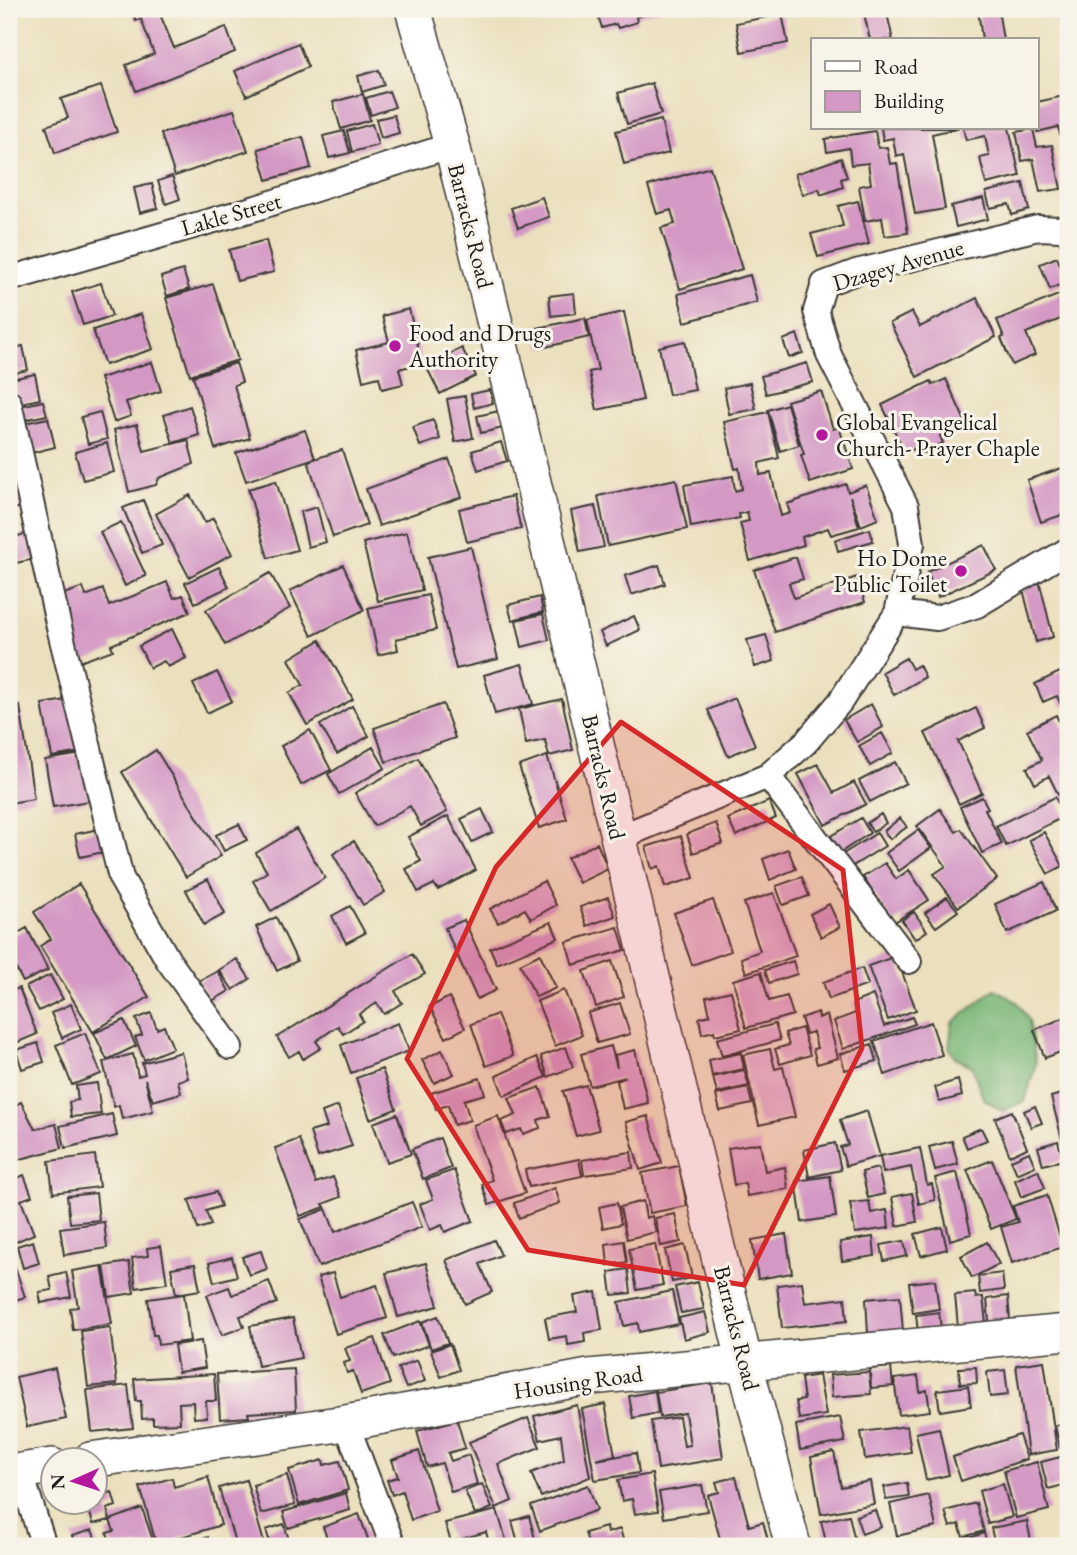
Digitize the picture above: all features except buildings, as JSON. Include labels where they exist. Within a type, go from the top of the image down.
[{"type":"street","name":"Barracks Road","points":[[413,9],[452,145],[745,1364],[793,1546]]},
{"type":"street","name":"Lakle Street","points":[[9,279],[256,208],[452,145]]},
{"type":"street","name":"Dzagey Avenue","points":[[618,838],[768,776],[806,742],[840,702],[897,613],[912,544],[906,506],[829,355],[816,311],[824,284],[856,272],[1038,228],[1065,231]]},
{"type":"street","points":[[9,403],[58,623],[121,878],[168,960],[230,1047]]},
{"type":"street","points":[[897,613],[937,618],[977,605],[1068,550]]},
{"type":"street","points":[[768,776],[909,961]]},
{"type":"street","name":"Housing Road","points":[[108,1458],[346,1423],[589,1377],[1068,1332]]},
{"type":"street","points":[[346,1423],[393,1546]]},
{"type":"street","points":[[27,1470],[44,1546]]},
{"type":"highlighted area","points":[[621,722],[843,870],[862,1048],[744,1285],[528,1250],[407,1059],[496,867]]},
{"type":"green space","points":[[995,989],[1017,1002],[1029,1020],[1036,1063],[1025,1101],[1002,1111],[983,1098],[972,1066],[957,1059],[949,1049],[952,1023]]},
{"type":"place","name":"Food and Drugs Authority","points":[[395,346]]},
{"type":"place","name":"Global Evangelical Church- Prayer Chaple","points":[[822,435]]},
{"type":"place","name":"Ho Dome Public Toilet","points":[[961,571]]}]
